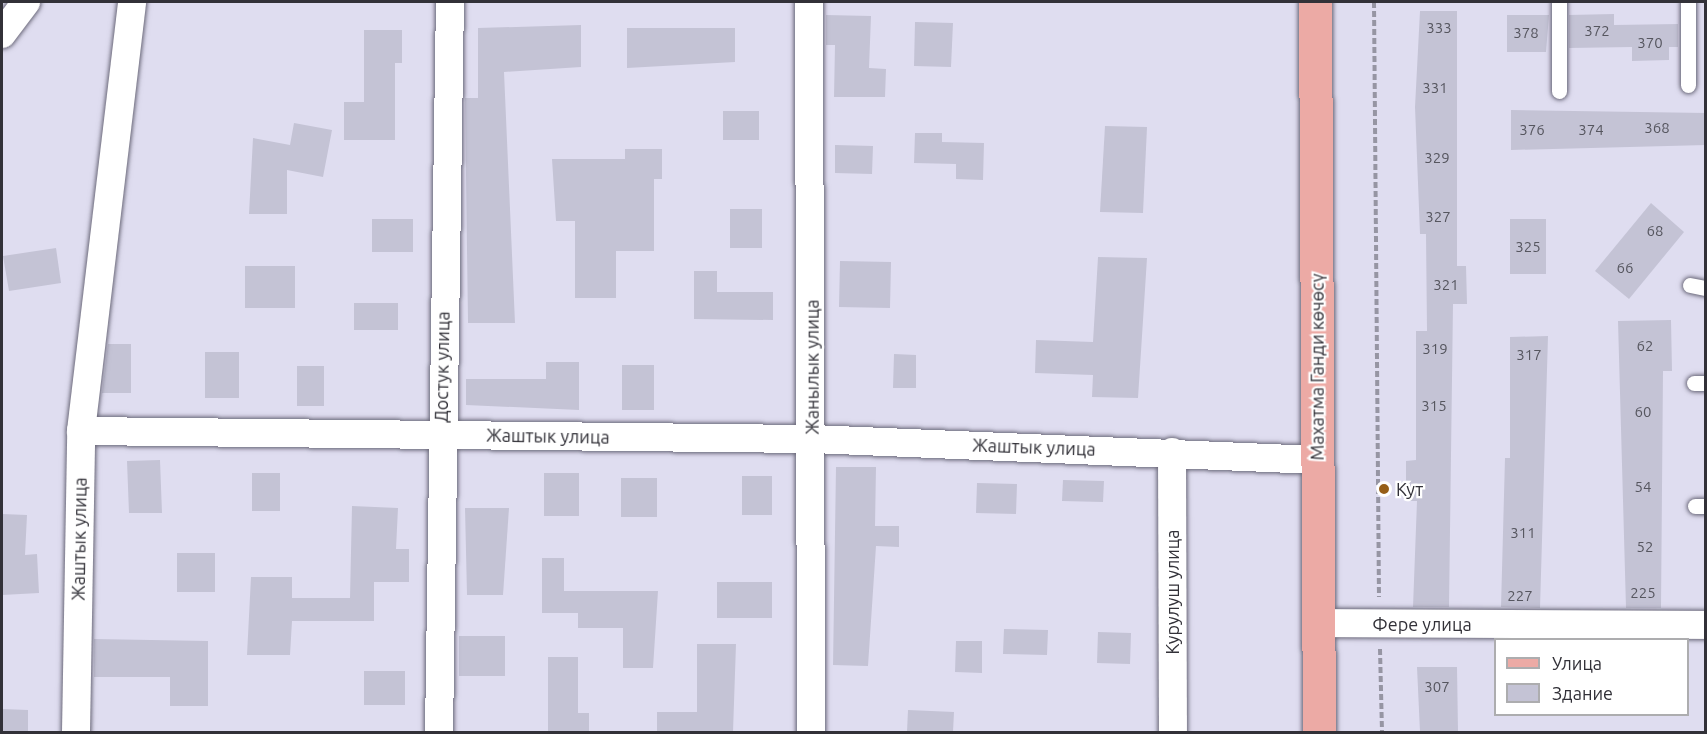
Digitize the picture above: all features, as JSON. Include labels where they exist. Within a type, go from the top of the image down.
[{"type":"main road","name":"Махатма Ганди көчөсү","points":[[1315,2],[1319,732]]},
{"type":"street","points":[[2,34],[26,2]]},
{"type":"street","points":[[81,431],[132,2]]},
{"type":"street","name":"Достук улица","points":[[439,732],[441,435],[450,2]]},
{"type":"street","name":"Жанылык улица","points":[[809,2],[813,439],[811,732]]},
{"type":"street","name":"Жаштык улица","points":[[76,732],[81,431],[813,439],[1172,452],[1317,460]]},
{"type":"street","name":"Курулуш улица","points":[[1172,452],[1173,732]]},
{"type":"street","name":"Фере улица","points":[[1318,623],[1706,625]]},
{"type":"lane","points":[[1559,2],[1559,91]]},
{"type":"lane","points":[[1688,2],[1688,85]]},
{"type":"lane","points":[[1690,285],[1706,288]]},
{"type":"path","points":[[1374,2],[1382,732]]},
{"type":"building","points":[[1420,11],[1457,11],[1457,266],[1466,266],[1467,304],[1453,304],[1449,607],[1413,607],[1417,501],[1406,501],[1406,461],[1416,460],[1416,331],[1427,331],[1426,234],[1420,234],[1415,107]]},
{"type":"building","points":[[1614,14],[1614,25],[1678,24],[1678,47],[1669,47],[1669,60],[1632,61],[1632,47],[1569,48],[1569,15]]},
{"type":"building","points":[[826,15],[871,16],[869,68],[886,69],[885,97],[834,97],[835,45],[826,45]]},
{"type":"building","points":[[1507,15],[1549,15],[1546,52],[1507,52]]},
{"type":"building","points":[[915,22],[953,23],[951,67],[914,66]]},
{"type":"building","points":[[581,25],[581,67],[504,72],[515,323],[468,323],[465,98],[478,98],[478,28]]},
{"type":"building","points":[[627,28],[735,28],[735,62],[627,68]]},
{"type":"building","points":[[364,30],[402,30],[402,63],[395,63],[395,140],[344,140],[344,102],[364,102]]},
{"type":"building","points":[[1511,110],[1706,113],[1706,145],[1511,150]]},
{"type":"building","points":[[723,111],[759,111],[759,140],[723,140]]},
{"type":"building","points":[[294,123],[332,130],[323,177],[287,170],[287,214],[249,214],[253,138],[290,145]]},
{"type":"building","points":[[1105,126],[1147,127],[1143,213],[1100,212]]},
{"type":"building","points":[[915,133],[942,133],[942,142],[984,143],[983,180],[956,179],[956,164],[914,163]]},
{"type":"building","points":[[835,145],[873,146],[872,174],[835,173]]},
{"type":"building","points":[[625,149],[662,149],[662,179],[654,179],[654,251],[616,251],[616,298],[575,298],[575,221],[556,221],[552,159],[625,159]]},
{"type":"building","points":[[1651,203],[1684,232],[1629,299],[1595,271]]},
{"type":"building","points":[[730,209],[762,209],[762,248],[730,248]]},
{"type":"building","points":[[372,219],[413,219],[413,252],[372,252]]},
{"type":"building","points":[[1510,219],[1546,219],[1546,274],[1510,274]]},
{"type":"building","points":[[56,248],[61,283],[9,291],[3,256]]},
{"type":"building","points":[[1098,257],[1147,258],[1138,398],[1092,397],[1093,375],[1035,373],[1036,340],[1093,342]]},
{"type":"building","points":[[840,261],[891,262],[890,308],[839,307]]},
{"type":"building","points":[[245,266],[295,266],[295,308],[245,308]]},
{"type":"building","points":[[694,271],[717,271],[717,292],[773,292],[773,320],[694,319]]},
{"type":"building","points":[[354,303],[398,303],[398,330],[354,330]]},
{"type":"building","points":[[1671,320],[1672,371],[1663,371],[1661,608],[1626,608],[1618,321]]},
{"type":"building","points":[[1548,336],[1540,608],[1501,607],[1505,458],[1510,458],[1510,337]]},
{"type":"building","points":[[108,344],[131,344],[131,393],[102,393]]},
{"type":"building","points":[[205,352],[239,352],[239,398],[205,398]]},
{"type":"building","points":[[894,354],[916,355],[916,388],[893,388]]},
{"type":"building","points":[[546,362],[579,362],[579,410],[466,405],[466,379],[546,379]]},
{"type":"building","points":[[622,365],[654,365],[654,410],[622,410]]},
{"type":"building","points":[[297,366],[324,366],[324,406],[297,406]]},
{"type":"building","points":[[160,460],[162,513],[129,513],[127,461]]},
{"type":"building","points":[[836,467],[876,467],[875,526],[899,526],[899,547],[876,546],[868,666],[833,665]]},
{"type":"building","points":[[252,473],[280,473],[280,511],[252,511]]},
{"type":"building","points":[[544,473],[579,473],[579,516],[544,516]]},
{"type":"building","points":[[742,476],[772,476],[772,515],[742,515]]},
{"type":"building","points":[[621,478],[657,478],[657,517],[621,517]]},
{"type":"building","points":[[1063,480],[1104,481],[1103,502],[1062,501]]},
{"type":"building","points":[[977,483],[1017,484],[1016,514],[976,513]]},
{"type":"building","points":[[352,506],[398,508],[396,549],[409,549],[409,582],[374,582],[374,621],[292,621],[290,655],[247,655],[251,577],[292,577],[292,598],[350,598]]},
{"type":"building","points":[[465,508],[509,508],[503,595],[467,595]]},
{"type":"building","points":[[2,514],[27,515],[25,555],[37,554],[39,593],[2,595]]},
{"type":"building","points":[[177,553],[215,553],[215,592],[177,592]]},
{"type":"building","points":[[542,558],[564,558],[564,591],[658,591],[653,668],[623,668],[623,628],[578,628],[578,613],[542,613]]},
{"type":"building","points":[[717,582],[772,582],[772,618],[717,618]]},
{"type":"building","points":[[1004,629],[1048,630],[1047,655],[1003,654]]},
{"type":"building","points":[[1098,632],[1131,633],[1130,664],[1097,663]]},
{"type":"building","points":[[459,636],[505,636],[505,676],[459,676]]},
{"type":"building","points":[[94,639],[208,641],[208,706],[170,706],[170,677],[94,677]]},
{"type":"building","points":[[956,641],[982,641],[982,673],[955,672]]},
{"type":"building","points":[[697,644],[736,644],[733,732],[657,732],[657,712],[697,712]]},
{"type":"building","points":[[548,657],[578,657],[578,713],[589,713],[589,732],[548,732]]},
{"type":"building","points":[[1417,667],[1457,667],[1458,732],[1420,732]]},
{"type":"building","points":[[364,671],[405,671],[405,705],[364,705]]},
{"type":"building","points":[[2,709],[28,710],[28,732],[2,732]]},
{"type":"building","points":[[908,710],[954,712],[953,732],[907,732]]},
{"type":"place","name":"Кут","points":[[1384,489]]}]
